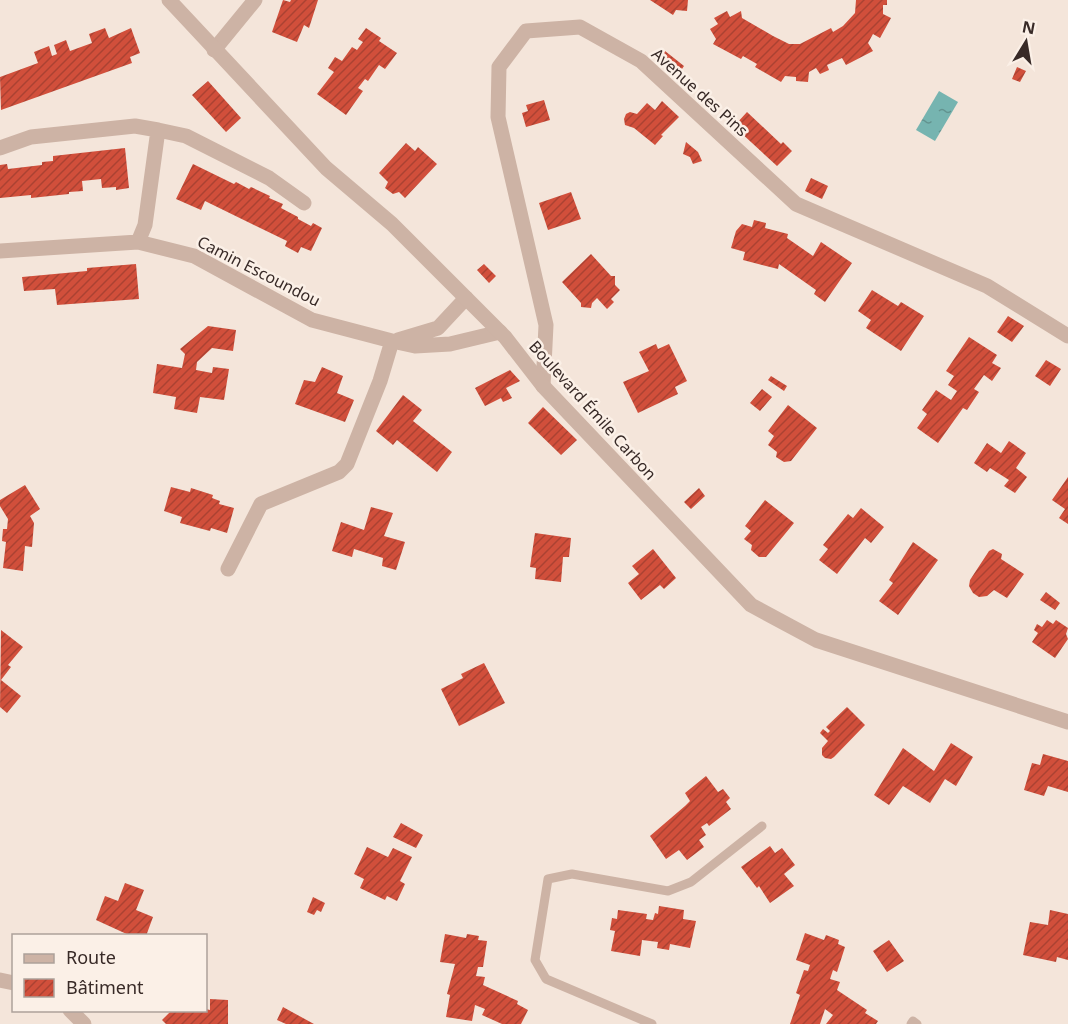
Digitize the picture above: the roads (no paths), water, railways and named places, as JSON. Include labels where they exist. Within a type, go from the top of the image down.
[{"type":"street","name":"Boulevard Émile Carbon","points":[[169,0],[326,168],[392,224],[500,332],[543,386],[751,605],[816,640],[1068,722]]},
{"type":"street","points":[[214,50],[255,0]]},
{"type":"street","name":"Avenue des Pins","points":[[543,386],[546,325],[498,117],[500,67],[526,31],[580,27],[641,61],[795,204],[987,286],[1068,336]]},
{"type":"street","points":[[0,148],[31,137],[135,126],[158,130],[186,136],[269,178],[304,203]]},
{"type":"street","points":[[138,242],[146,225],[158,130]]},
{"type":"street","name":"Camin Escoundou","points":[[0,251],[138,242],[194,256],[312,320],[392,341],[415,346],[450,344],[500,332]]},
{"type":"street","name":"Camin Escoundou","points":[[392,341],[414,337],[438,328],[466,298]]},
{"type":"street","points":[[228,569],[261,504],[339,472],[347,464],[380,381],[392,341]]},
{"type":"street","points":[[71,1012],[84,1024]]},
{"type":"lane","points":[[652,1024],[546,979],[535,960],[548,879],[572,874],[668,891],[691,882],[762,826]]},
{"type":"lane","points":[[911,1024],[913,1021],[917,1024]]},
{"type":"water","points":[[939,91],[958,102],[935,141],[916,130]]}]
